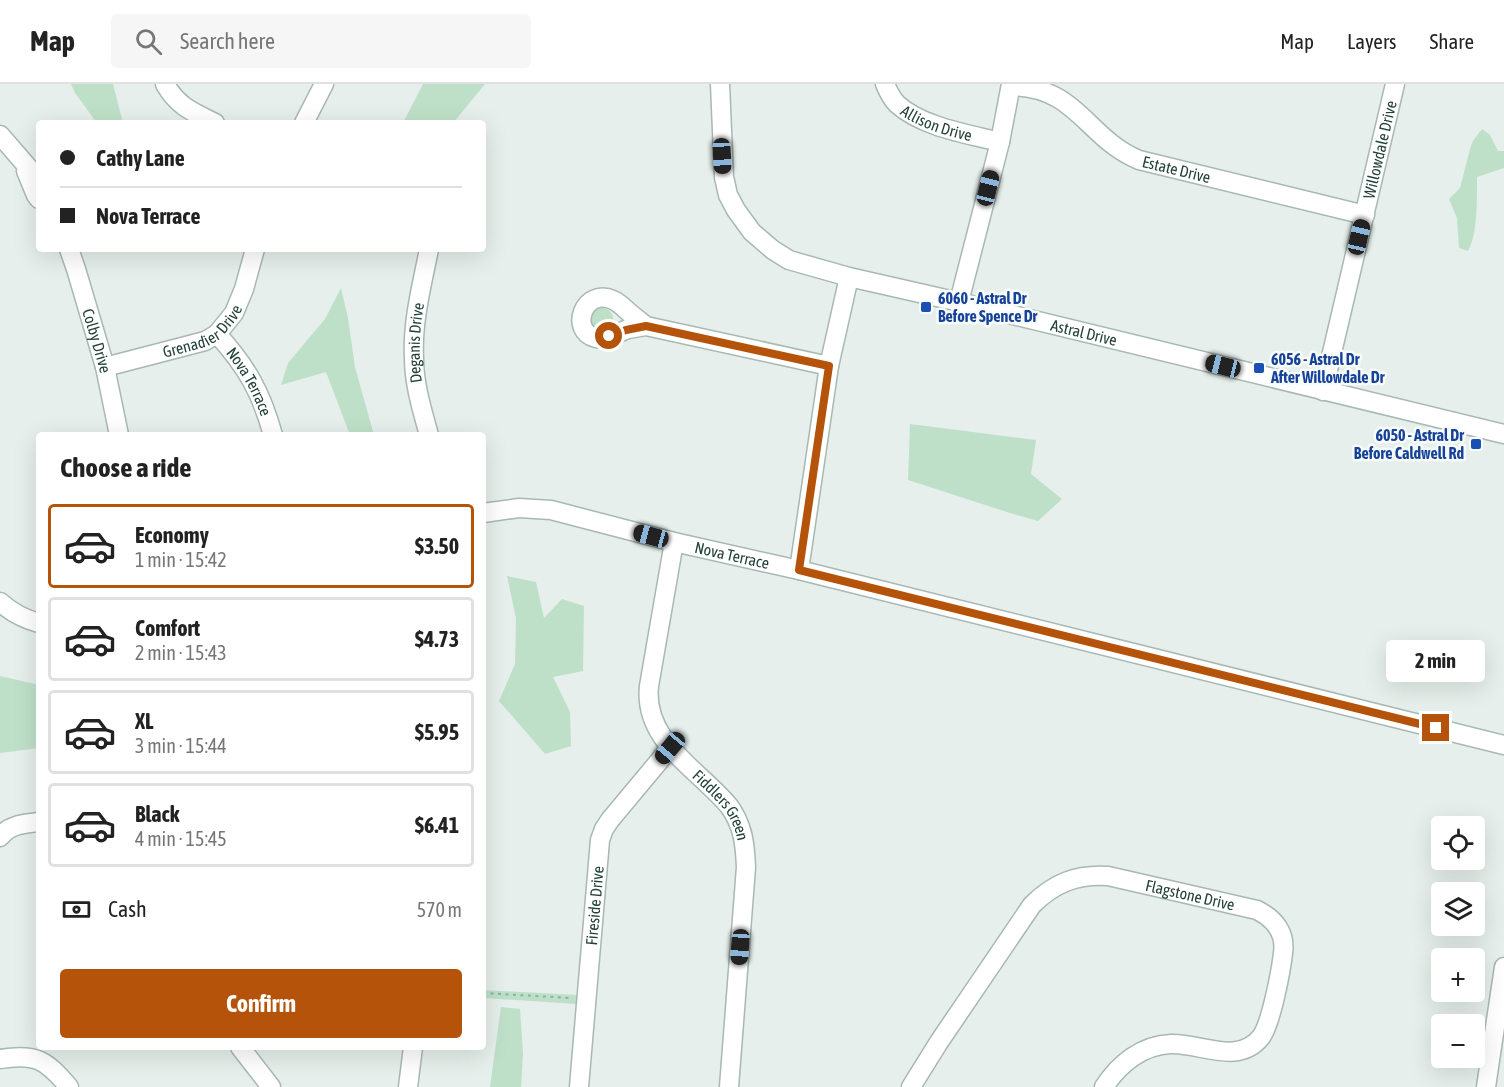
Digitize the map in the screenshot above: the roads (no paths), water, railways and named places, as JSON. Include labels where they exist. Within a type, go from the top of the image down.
[{"type":"street","points":[[165,84],[180,105],[209,120]]},
{"type":"street","points":[[306,120],[324,84]]},
{"type":"street","name":"Astral Drive","points":[[720,84],[724,177],[728,195],[752,232],[789,260],[849,277],[1504,434]]},
{"type":"street","name":"Allison Drive","points":[[885,84],[897,104],[916,117],[1000,142]]},
{"type":"street","name":"Willowdale Drive","points":[[1323,391],[1395,84]]},
{"type":"street","points":[[959,302],[1000,142],[1011,85]]},
{"type":"street","name":"Estate Drive","points":[[1011,85],[1031,87],[1057,97],[1072,107],[1113,146],[1139,160],[1365,215]]},
{"type":"street","points":[[0,135],[36,177]]},
{"type":"street","points":[[24,164],[36,195]]},
{"type":"street","name":"Colby Drive","points":[[70,252],[105,367],[118,432]]},
{"type":"street","name":"Grenadier Drive","points":[[105,367],[195,344],[217,334],[234,313],[244,289],[254,252]]},
{"type":"street","name":"Deganis Drive","points":[[428,252],[414,332],[417,387],[428,432]]},
{"type":"street","points":[[799,570],[829,366],[849,277]]},
{"type":"street","points":[[646,326],[829,366]]},
{"type":"street","name":"Nova Terrace","points":[[217,334],[235,353],[249,374],[260,395],[272,432]]},
{"type":"street","name":"Nova Terrace","points":[[486,513],[519,508],[545,509],[1504,745]]},
{"type":"street","name":"Fiddlers Green","points":[[674,542],[649,697],[650,709],[655,727],[670,748],[729,806],[740,823],[745,843],[745,876],[729,1087]]},
{"type":"street","points":[[0,602],[18,615],[36,622]]},
{"type":"street","name":"Fireside Drive","points":[[579,1087],[599,846],[610,820],[670,748]]},
{"type":"street","points":[[0,837],[3,832],[17,824],[36,822]]},
{"type":"street","name":"Flagstone Drive","points":[[911,1087],[1032,905],[1048,890],[1064,882],[1085,876],[1108,876],[1257,910],[1272,919],[1279,928],[1284,944],[1282,964],[1266,1027],[1256,1042],[1248,1048],[1231,1053],[1180,1044],[1151,1047],[1126,1062],[1104,1087]]},
{"type":"street","points":[[1486,1087],[1504,967]]},
{"type":"street","points":[[242,1050],[271,1087]]},
{"type":"street","points":[[408,1087],[412,1050]]},
{"type":"street","points":[[0,1059],[17,1056],[39,1060],[55,1070],[69,1087]]},
{"type":"place","name":"6060 - Astral Dr Before Spence Dr","points":[[926,307]]},
{"type":"place","name":"6056 - Astral Dr After Willowdale Dr","points":[[1259,368]]},
{"type":"place","name":"6050 - Astral Dr Before Caldwell Rd","points":[[1476,444]]}]
